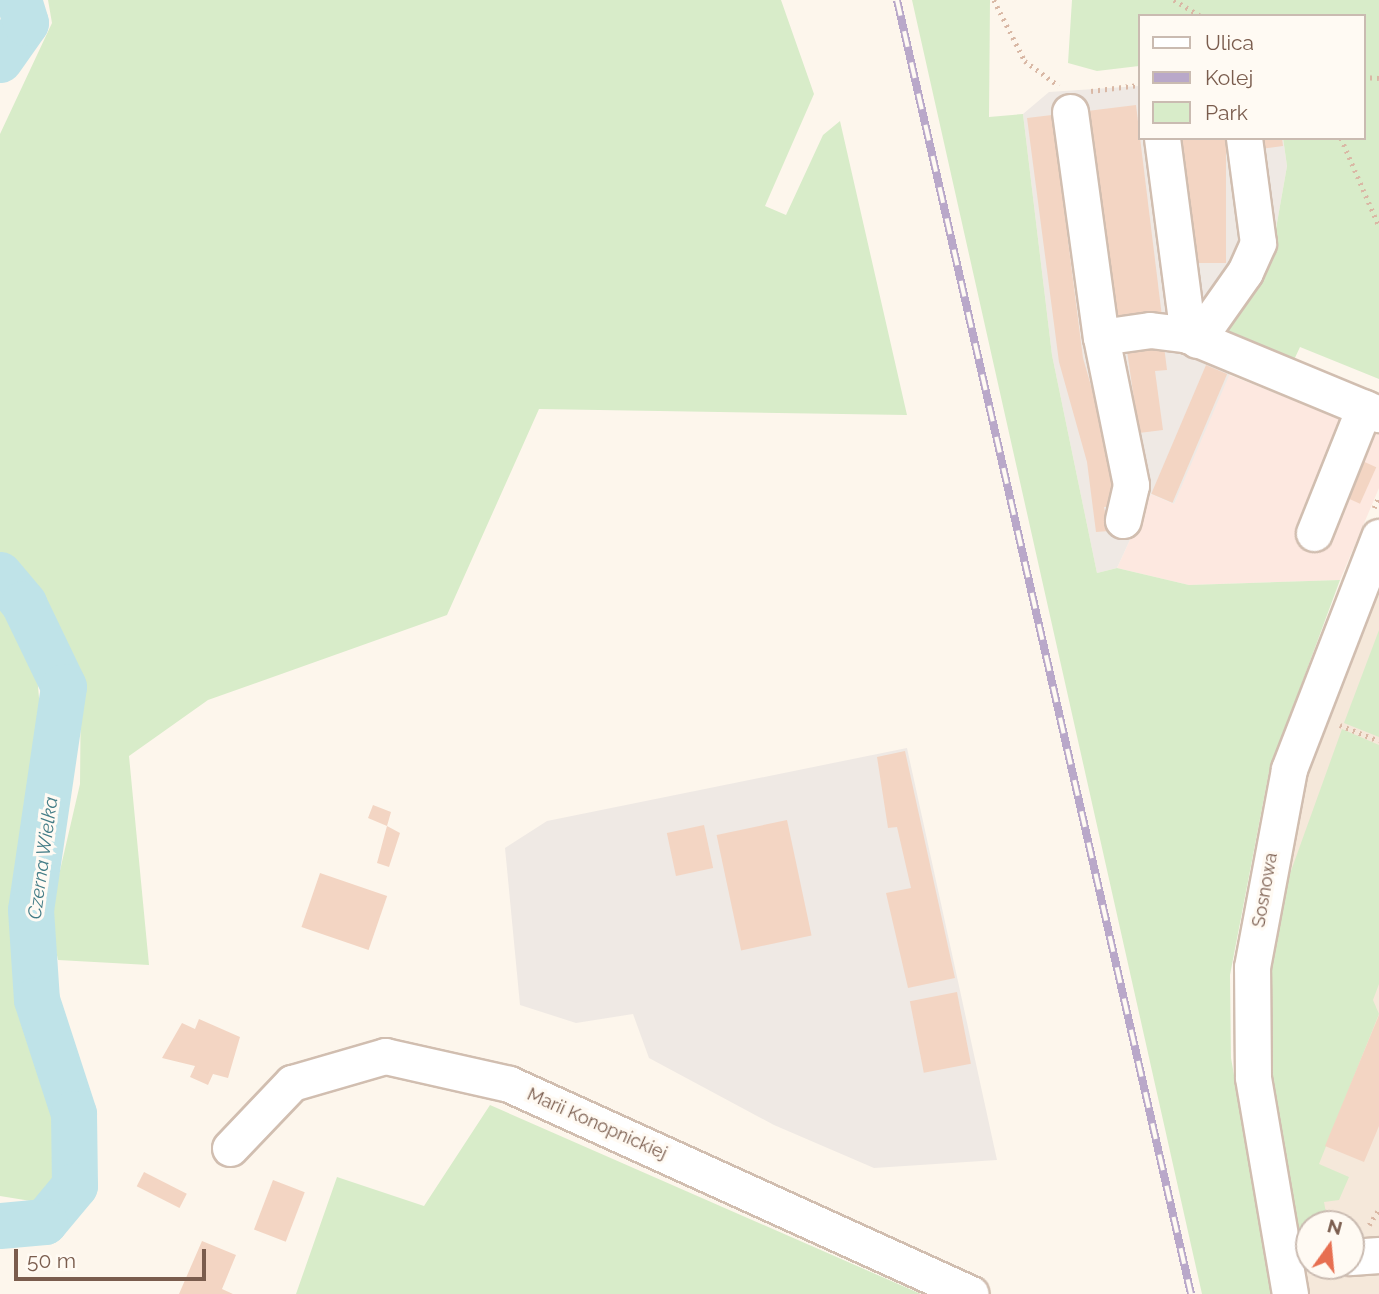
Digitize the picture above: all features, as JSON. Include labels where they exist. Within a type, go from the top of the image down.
[{"type":"street","points":[[1073,97],[1101,337],[1131,485],[1123,520]]},
{"type":"street","points":[[1161,140],[1192,338]]},
{"type":"street","points":[[1192,338],[1258,243],[1244,140]]},
{"type":"street","points":[[1101,337],[1150,330],[1192,338],[1371,411],[1314,533]]},
{"type":"street","name":"Sosnowa","points":[[1295,1251],[1253,1077],[1252,967],[1289,769],[1379,537]]},
{"type":"street","name":"Marii Konopnickiej","points":[[230,1148],[292,1083],[385,1056],[509,1084],[928,1284],[971,1294]]},
{"type":"street","name":"Sosnowa","points":[[1290,1294],[1295,1269]]},
{"type":"path","points":[[994,0],[1025,61],[1073,97],[1138,85]]},
{"type":"path","points":[[1174,0],[1198,14]]},
{"type":"path","points":[[1342,140],[1379,226]]},
{"type":"path","points":[[1335,737],[1344,712]]},
{"type":"path","points":[[1339,725],[1379,741]]},
{"type":"shaded area","points":[[1138,86],[1138,140],[1283,140],[1287,166],[1274,240],[1237,357],[1174,504],[1151,494],[1117,568],[1097,573],[1052,355],[1023,114],[1049,92]]},
{"type":"shaded area","points":[[1227,374],[1379,434],[1379,488],[1340,580],[1189,585],[1117,568],[1151,494],[1174,504]]},
{"type":"shaded area","points":[[1379,567],[1379,1294],[1303,1294],[1301,1280],[1365,1280],[1365,1210],[1295,1210],[1295,1240],[1262,1017],[1291,815]]},
{"type":"shaded area","points":[[907,748],[997,1160],[874,1168],[774,1125],[649,1058],[633,1014],[576,1023],[520,1005],[505,848],[547,821]]},
{"type":"green space","points":[[48,0],[781,0],[814,94],[765,206],[786,215],[823,135],[840,121],[907,415],[539,409],[447,615],[208,700],[129,756],[149,965],[58,960],[49,918],[80,784],[81,683],[47,613],[0,552],[0,134],[52,23]]},
{"type":"green space","points":[[912,0],[990,0],[989,117],[1023,114],[1052,355],[1097,573],[1117,568],[1189,585],[1340,580],[1269,772],[1230,975],[1231,1058],[1273,1294],[1202,1294]]},
{"type":"green space","points":[[1072,0],[1379,0],[1379,379],[1300,347],[1293,362],[1216,331],[1274,240],[1287,166],[1283,140],[1365,140],[1365,14],[1138,14],[1138,66],[1097,71],[1068,63]]},
{"type":"green space","points":[[0,598],[17,618],[36,664],[41,720],[12,919],[20,1009],[61,1125],[59,1173],[37,1202],[0,1196]]},
{"type":"green space","points":[[1379,630],[1379,737],[1344,723]]},
{"type":"green space","points":[[1342,729],[1379,745],[1379,984],[1373,1000],[1379,1014],[1319,1164],[1349,1177],[1339,1200],[1324,1202],[1325,1210],[1295,1210],[1295,1220],[1271,1082],[1270,973],[1287,882]]},
{"type":"green space","points":[[490,1105],[921,1294],[296,1294],[337,1177],[424,1206]]},
{"type":"building","points":[[1136,105],[1138,140],[1140,140],[1162,313],[1115,319],[1089,111]]},
{"type":"building","points":[[1052,115],[1083,358],[1112,459],[1118,506],[1104,507],[1109,531],[1096,532],[1087,462],[1059,362],[1027,118]]},
{"type":"building","points":[[1178,140],[1226,140],[1226,263],[1178,263]]},
{"type":"building","points":[[1257,140],[1282,140],[1283,146],[1259,149]]},
{"type":"building","points":[[1164,346],[1167,370],[1155,371],[1163,430],[1139,433],[1127,351]]},
{"type":"building","points":[[1206,365],[1227,374],[1172,503],[1151,494]]},
{"type":"building","points":[[1358,459],[1376,467],[1360,504],[1342,496]]},
{"type":"building","points":[[905,751],[955,978],[908,988],[886,893],[911,888],[897,827],[888,828],[877,757]]},
{"type":"building","points":[[373,805],[391,812],[387,826],[368,818]]},
{"type":"building","points":[[787,820],[812,935],[741,950],[717,835]]},
{"type":"building","points":[[704,825],[713,868],[676,876],[667,833]]},
{"type":"building","points":[[387,826],[400,833],[389,867],[377,863]]},
{"type":"building","points":[[320,873],[387,896],[369,950],[301,927]]},
{"type":"building","points":[[957,992],[971,1064],[924,1073],[910,1001]]},
{"type":"building","points":[[1379,1015],[1379,1126],[1364,1162],[1325,1146]]},
{"type":"building","points":[[199,1019],[240,1037],[228,1078],[213,1074],[208,1085],[190,1077],[195,1066],[162,1058],[182,1023],[195,1029]]},
{"type":"building","points":[[144,1172],[187,1194],[180,1208],[137,1186]]},
{"type":"building","points":[[273,1180],[305,1192],[286,1242],[254,1229]]},
{"type":"building","points":[[202,1241],[236,1255],[222,1289],[233,1294],[179,1294]]},
{"type":"waterway","name":"Czerna Wielka","points":[[0,60],[26,23],[19,0]]},
{"type":"waterway","name":"Czerna Wielka","points":[[0,575],[24,604],[64,687],[31,910],[37,1000],[74,1114],[75,1186],[45,1222],[0,1226]]},
{"type":"railway","points":[[897,0],[1191,1294]]}]
